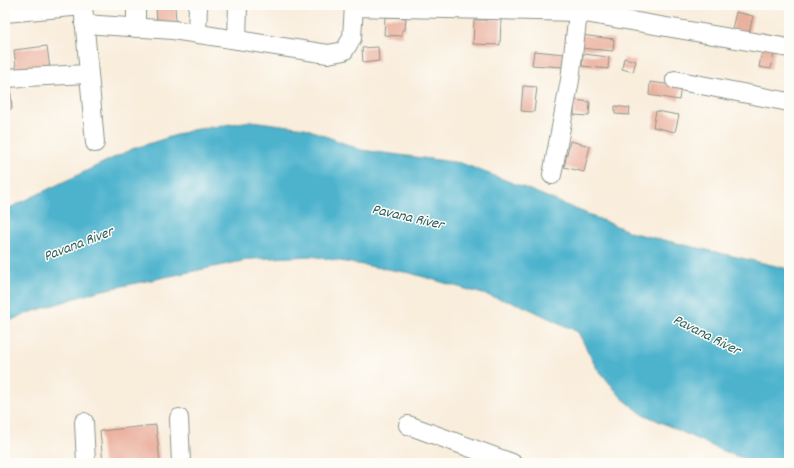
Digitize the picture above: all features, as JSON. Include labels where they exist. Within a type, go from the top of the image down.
[{"type":"street","points":[[5,13],[83,5],[95,143]]},
{"type":"street","points":[[136,5],[136,28]]},
{"type":"street","points":[[197,34],[198,5]]},
{"type":"street","points":[[237,40],[238,5]]},
{"type":"street","points":[[84,24],[173,30],[336,54],[344,51],[352,38],[354,6],[579,8],[789,48]]},
{"type":"street","points":[[552,175],[570,80],[579,8]]},
{"type":"street","points":[[5,78],[88,74]]},
{"type":"street","points":[[675,80],[789,102]]},
{"type":"street","points":[[179,418],[181,463]]},
{"type":"street","points":[[84,422],[86,463]]},
{"type":"street","points":[[408,425],[512,463]]},
{"type":"water","name":"Pavana River","points":[[251,121],[305,128],[361,150],[461,163],[633,233],[789,269],[789,463],[756,463],[723,451],[641,413],[622,398],[596,367],[578,332],[521,305],[410,273],[311,256],[252,259],[98,291],[25,314],[5,323],[5,210],[132,149],[192,130]]},
{"type":"building","points":[[156,5],[175,5],[176,23],[157,24]]},
{"type":"building","points":[[736,12],[753,16],[749,33],[732,29]]},
{"type":"building","points":[[385,17],[406,18],[405,30],[402,30],[402,36],[384,35]]},
{"type":"building","points":[[501,19],[500,45],[473,44],[474,20]]},
{"type":"building","points":[[580,35],[614,39],[613,51],[579,48]]},
{"type":"building","points":[[47,46],[50,69],[17,73],[14,50]]},
{"type":"building","points":[[763,46],[775,48],[771,69],[759,67]]},
{"type":"building","points":[[378,47],[379,61],[363,63],[362,48]]},
{"type":"building","points":[[534,51],[565,54],[563,67],[532,65]]},
{"type":"building","points":[[583,54],[609,57],[608,69],[582,66]]},
{"type":"building","points":[[624,58],[636,61],[633,72],[622,69]]},
{"type":"building","points":[[650,82],[681,86],[679,100],[649,95]]},
{"type":"building","points":[[10,83],[12,109],[5,110],[5,84]]},
{"type":"building","points":[[523,86],[537,87],[534,112],[521,111]]},
{"type":"building","points":[[575,100],[590,102],[589,116],[574,115]]},
{"type":"building","points":[[615,106],[630,108],[629,115],[615,114]]},
{"type":"building","points":[[656,111],[679,115],[675,132],[653,127]]},
{"type":"building","points":[[570,141],[590,146],[584,172],[564,167]]},
{"type":"building","points":[[156,425],[160,463],[103,463],[100,431]]}]
